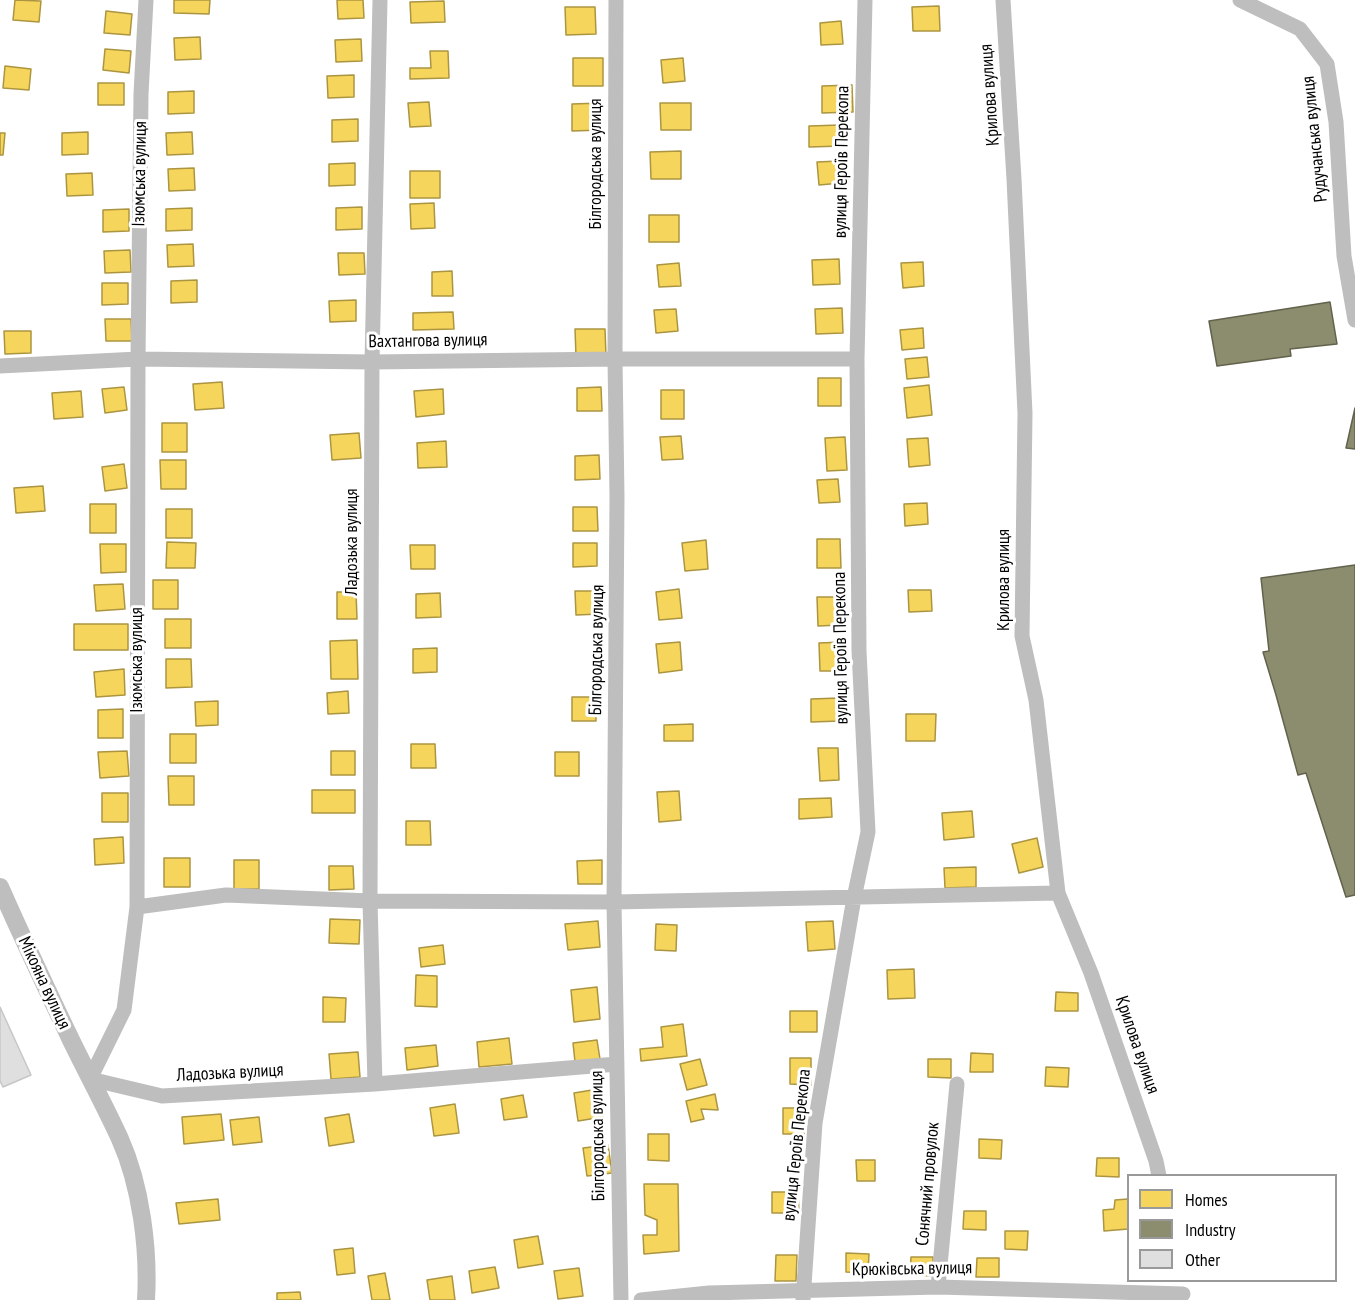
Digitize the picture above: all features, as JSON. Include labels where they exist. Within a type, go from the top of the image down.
[{"type":"street","name":"Ізюмська вулиця","points":[[90,1079],[124,1010],[136,907],[138,359],[141,94],[146,0]]},
{"type":"street","name":"Ладозька вулиця","points":[[375,1084],[370,901],[372,362],[380,0]]},
{"type":"street","name":"Білгородська вулиця","points":[[616,0],[615,359],[618,497],[614,902],[621,1300]]},
{"type":"street","name":"вулиця Героїв Перекопа","points":[[803,1295],[815,1123],[854,898],[868,832],[859,651],[858,359],[865,0]]},
{"type":"street","name":"Крилова вулиця","points":[[1003,0],[1025,413],[1022,636],[1036,700],[1058,893],[1091,973],[1159,1174]]},
{"type":"street","name":"Рудучанська вулиця","points":[[1240,0],[1300,29],[1327,64],[1336,123],[1344,256],[1355,320]]},
{"type":"street","name":"Вахтангова вулиця","points":[[0,366],[138,359],[372,362],[858,359]]},
{"type":"street","name":"Мікояна вулиця","points":[[0,887],[90,1079]]},
{"type":"street","points":[[136,907],[226,895],[370,901],[614,902],[1058,893]]},
{"type":"street","name":"Ладозька вулиця","points":[[90,1079],[162,1096],[375,1084],[617,1064]]},
{"type":"street","points":[[90,1079],[121,1140],[139,1203],[145,1238],[146,1300]]},
{"type":"street","name":"Сонячний провулок","points":[[938,1287],[957,1084]]},
{"type":"street","name":"Крюківська вулиця","points":[[641,1300],[709,1293],[803,1295],[938,1287],[1182,1291]]},
{"type":"building: Homes","points":[[15,0],[41,1],[39,22],[13,20]]},
{"type":"building: Homes","points":[[174,0],[210,0],[209,14],[174,13]]},
{"type":"building: Homes","points":[[337,0],[363,0],[364,18],[338,19]]},
{"type":"building: Homes","points":[[444,1],[445,22],[411,23],[410,2]]},
{"type":"building: Homes","points":[[939,6],[940,31],[913,31],[912,7]]},
{"type":"building: Homes","points":[[565,7],[595,7],[596,34],[566,35]]},
{"type":"building: Homes","points":[[106,11],[132,14],[130,35],[104,33]]},
{"type":"building: Homes","points":[[841,21],[843,44],[821,45],[820,23]]},
{"type":"building: Homes","points":[[200,37],[201,59],[175,60],[174,38]]},
{"type":"building: Homes","points":[[361,39],[362,61],[336,62],[335,40]]},
{"type":"building: Homes","points":[[105,49],[131,51],[129,73],[103,70]]},
{"type":"building: Homes","points":[[430,51],[448,51],[449,78],[410,79],[410,68],[431,68]]},
{"type":"building: Homes","points":[[573,58],[603,58],[603,86],[573,86]]},
{"type":"building: Homes","points":[[683,58],[685,81],[663,83],[661,60]]},
{"type":"building: Homes","points":[[5,66],[31,69],[29,90],[3,88]]},
{"type":"building: Homes","points":[[354,75],[354,97],[328,98],[327,76]]},
{"type":"building: Homes","points":[[98,83],[124,83],[124,105],[98,105]]},
{"type":"building: Homes","points":[[852,85],[853,112],[822,113],[822,86]]},
{"type":"building: Homes","points":[[194,91],[194,113],[168,114],[168,92]]},
{"type":"building: Homes","points":[[429,102],[431,126],[410,127],[408,103]]},
{"type":"building: Homes","points":[[602,103],[602,130],[572,131],[572,104]]},
{"type":"building: Homes","points":[[660,103],[691,103],[691,130],[661,130]]},
{"type":"building: Homes","points":[[358,119],[358,141],[332,142],[332,120]]},
{"type":"building: Homes","points":[[841,125],[842,146],[809,147],[809,126]]},
{"type":"building: Homes","points":[[88,132],[88,154],[62,155],[62,133]]},
{"type":"building: Homes","points":[[192,132],[193,154],[167,155],[166,133]]},
{"type":"building: Homes","points":[[0,133],[5,133],[3,155],[0,155]]},
{"type":"building: Homes","points":[[681,151],[681,179],[651,179],[650,152]]},
{"type":"building: Homes","points":[[839,161],[841,183],[819,185],[817,162]]},
{"type":"building: Homes","points":[[355,163],[355,185],[329,186],[329,164]]},
{"type":"building: Homes","points":[[194,168],[195,190],[169,191],[168,169]]},
{"type":"building: Homes","points":[[410,171],[440,171],[440,198],[410,198]]},
{"type":"building: Homes","points":[[92,173],[93,195],[67,196],[66,174]]},
{"type":"building: Homes","points":[[434,203],[435,228],[411,229],[410,204]]},
{"type":"building: Homes","points":[[362,207],[362,229],[336,230],[336,208]]},
{"type":"building: Homes","points":[[192,208],[192,230],[166,231],[166,209]]},
{"type":"building: Homes","points":[[129,209],[129,231],[103,232],[103,210]]},
{"type":"building: Homes","points":[[649,215],[679,215],[679,242],[649,242]]},
{"type":"building: Homes","points":[[193,244],[194,266],[168,267],[167,245]]},
{"type":"building: Homes","points":[[130,250],[131,272],[105,273],[104,251]]},
{"type":"building: Homes","points":[[338,253],[364,253],[365,274],[339,275]]},
{"type":"building: Homes","points":[[839,259],[840,284],[813,285],[812,260]]},
{"type":"building: Homes","points":[[923,262],[924,286],[903,288],[901,263]]},
{"type":"building: Homes","points":[[679,263],[681,286],[659,287],[657,265]]},
{"type":"building: Homes","points":[[452,271],[453,296],[432,296],[432,272]]},
{"type":"building: Homes","points":[[197,280],[197,302],[171,303],[171,281]]},
{"type":"building: Homes","points":[[102,283],[128,283],[128,304],[102,305]]},
{"type":"building: Homes","points":[[356,300],[356,321],[330,322],[329,301]]},
{"type":"building: Homes","points":[[842,308],[843,333],[816,334],[815,309]]},
{"type":"building: Homes","points":[[676,309],[678,331],[656,333],[654,310]]},
{"type":"building: Homes","points":[[453,312],[454,329],[413,330],[413,313]]},
{"type":"building: Homes","points":[[105,319],[131,319],[132,341],[106,341]]},
{"type":"building: Homes","points":[[923,328],[924,348],[902,350],[900,330]]},
{"type":"building: Homes","points":[[575,329],[605,329],[606,356],[576,356]]},
{"type":"building: Homes","points":[[4,331],[31,331],[31,353],[5,354]]},
{"type":"building: Homes","points":[[927,357],[929,377],[907,379],[905,359]]},
{"type":"building: Homes","points":[[818,378],[841,378],[841,406],[818,406]]},
{"type":"building: Homes","points":[[222,382],[224,408],[195,410],[193,384]]},
{"type":"building: Homes","points":[[929,385],[932,415],[907,418],[904,388]]},
{"type":"building: Homes","points":[[124,387],[127,410],[105,413],[102,389]]},
{"type":"building: Homes","points":[[601,387],[602,411],[577,411],[577,388]]},
{"type":"building: Homes","points":[[443,389],[444,414],[416,417],[414,391]]},
{"type":"building: Homes","points":[[661,390],[684,390],[684,419],[661,419]]},
{"type":"building: Homes","points":[[81,391],[83,417],[54,419],[52,393]]},
{"type":"building: Homes","points":[[162,423],[187,423],[187,452],[162,452]]},
{"type":"building: Homes","points":[[359,433],[361,458],[332,460],[330,435]]},
{"type":"building: Homes","points":[[681,436],[683,459],[662,460],[660,437]]},
{"type":"building: Homes","points":[[845,437],[847,470],[827,471],[825,438]]},
{"type":"building: Homes","points":[[928,438],[930,465],[909,467],[907,439]]},
{"type":"building: Homes","points":[[446,441],[447,467],[418,468],[417,443]]},
{"type":"building: Homes","points":[[599,455],[600,479],[575,480],[575,456]]},
{"type":"building: Homes","points":[[160,460],[186,460],[186,489],[161,489]]},
{"type":"building: Homes","points":[[124,464],[127,488],[105,491],[102,467]]},
{"type":"building: Homes","points":[[838,479],[840,502],[819,503],[817,480]]},
{"type":"building: Homes","points":[[43,486],[45,511],[16,513],[14,488]]},
{"type":"building: Homes","points":[[927,503],[928,524],[905,526],[904,504]]},
{"type":"building: Homes","points":[[90,504],[116,504],[116,533],[90,533]]},
{"type":"building: Homes","points":[[573,507],[597,507],[598,531],[573,531]]},
{"type":"building: Homes","points":[[166,509],[192,509],[192,538],[166,538]]},
{"type":"building: Homes","points":[[817,539],[840,539],[841,568],[817,568]]},
{"type":"building: Homes","points":[[706,540],[708,569],[685,571],[682,543]]},
{"type":"building: Homes","points":[[167,542],[196,543],[195,568],[166,568]]},
{"type":"building: Homes","points":[[573,543],[597,543],[597,566],[573,567]]},
{"type":"building: Homes","points":[[100,544],[126,544],[126,572],[101,573]]},
{"type":"building: Homes","points":[[410,545],[435,545],[435,569],[411,569]]},
{"type":"building: Homes","points":[[153,580],[178,580],[178,609],[153,609]]},
{"type":"building: Homes","points":[[123,584],[125,609],[96,611],[94,585]]},
{"type":"building: Homes","points":[[679,589],[682,618],[659,620],[656,592]]},
{"type":"building: Homes","points":[[908,590],[931,590],[932,611],[909,612]]},
{"type":"building: Homes","points":[[575,591],[600,591],[600,614],[576,615]]},
{"type":"building: Homes","points":[[337,592],[356,592],[357,619],[337,619]]},
{"type":"building: Homes","points":[[440,593],[441,617],[416,618],[416,594]]},
{"type":"building: Homes","points":[[817,597],[841,597],[841,625],[818,626]]},
{"type":"building: Homes","points":[[165,619],[191,619],[191,648],[165,648]]},
{"type":"building: Homes","points":[[74,624],[128,624],[128,650],[74,650]]},
{"type":"building: Homes","points":[[357,640],[358,679],[331,679],[330,641]]},
{"type":"building: Homes","points":[[680,642],[682,670],[659,673],[656,644]]},
{"type":"building: Homes","points":[[843,642],[843,671],[820,671],[819,643]]},
{"type":"building: Homes","points":[[437,648],[437,672],[413,673],[413,649]]},
{"type":"building: Homes","points":[[166,659],[191,659],[192,687],[166,688]]},
{"type":"building: Homes","points":[[124,669],[125,695],[96,697],[94,672]]},
{"type":"building: Homes","points":[[348,691],[349,713],[328,714],[327,693]]},
{"type":"building: Homes","points":[[572,697],[596,697],[596,721],[572,721]]},
{"type":"building: Homes","points":[[839,698],[840,721],[811,722],[811,699]]},
{"type":"building: Homes","points":[[218,701],[218,725],[196,726],[195,702]]},
{"type":"building: Homes","points":[[123,709],[123,738],[98,738],[98,710]]},
{"type":"building: Homes","points":[[906,714],[936,714],[935,741],[906,741]]},
{"type":"building: Homes","points":[[693,724],[693,741],[664,741],[664,725]]},
{"type":"building: Homes","points":[[170,734],[196,734],[196,763],[170,763]]},
{"type":"building: Homes","points":[[411,744],[435,744],[436,768],[411,768]]},
{"type":"building: Homes","points":[[818,748],[838,748],[839,780],[820,781]]},
{"type":"building: Homes","points":[[127,751],[129,776],[100,778],[98,752]]},
{"type":"building: Homes","points":[[331,751],[355,751],[355,775],[331,775]]},
{"type":"building: Homes","points":[[555,752],[579,752],[579,776],[555,776]]},
{"type":"building: Homes","points":[[168,776],[194,776],[194,805],[169,805]]},
{"type":"building: Homes","points":[[312,790],[355,790],[355,813],[312,813]]},
{"type":"building: Homes","points":[[679,791],[681,820],[659,822],[657,792]]},
{"type":"building: Homes","points":[[102,793],[128,793],[128,822],[102,822]]},
{"type":"building: Homes","points":[[831,798],[832,817],[799,819],[799,799]]},
{"type":"building: Homes","points":[[972,811],[974,837],[944,840],[942,813]]},
{"type":"building: Homes","points":[[406,821],[430,821],[431,845],[406,845]]},
{"type":"building: Homes","points":[[123,837],[124,863],[95,865],[94,839]]},
{"type":"building: Homes","points":[[1037,838],[1043,867],[1019,873],[1012,844]]},
{"type":"building: Homes","points":[[164,858],[190,858],[190,887],[164,887]]},
{"type":"building: Homes","points":[[234,860],[259,860],[259,889],[234,889]]},
{"type":"building: Homes","points":[[602,860],[602,884],[578,884],[577,861]]},
{"type":"building: Homes","points":[[329,866],[353,866],[354,889],[329,890]]},
{"type":"building: Homes","points":[[976,867],[976,887],[945,888],[944,868]]},
{"type":"building: Homes","points":[[330,919],[360,920],[359,944],[329,943]]},
{"type":"building: Homes","points":[[598,921],[600,947],[568,950],[565,924]]},
{"type":"building: Homes","points":[[833,921],[835,949],[808,951],[806,922]]},
{"type":"building: Homes","points":[[656,924],[677,925],[676,951],[655,950]]},
{"type":"building: Homes","points":[[443,945],[445,964],[421,967],[419,948]]},
{"type":"building: Homes","points":[[914,969],[915,998],[888,999],[887,970]]},
{"type":"building: Homes","points":[[416,975],[437,976],[437,1007],[415,1006]]},
{"type":"building: Homes","points":[[597,987],[600,1019],[574,1022],[571,990]]},
{"type":"building: Homes","points":[[1056,992],[1078,993],[1078,1011],[1055,1011]]},
{"type":"building: Homes","points":[[323,997],[346,998],[345,1022],[323,1022]]},
{"type":"building: Homes","points":[[790,1011],[817,1011],[817,1032],[790,1032]]},
{"type":"building: Homes","points":[[683,1024],[687,1056],[641,1061],[640,1049],[663,1047],[661,1027]]},
{"type":"building: Homes","points":[[509,1038],[512,1064],[479,1067],[477,1042]]},
{"type":"building: Homes","points":[[597,1040],[600,1059],[575,1062],[573,1043]]},
{"type":"building: Homes","points":[[436,1045],[438,1066],[407,1070],[405,1048]]},
{"type":"building: Homes","points":[[358,1052],[360,1077],[331,1079],[329,1054]]},
{"type":"building: Homes","points":[[971,1053],[993,1054],[993,1072],[970,1072]]},
{"type":"building: Homes","points":[[790,1058],[811,1058],[811,1085],[790,1084]]},
{"type":"building: Homes","points":[[700,1059],[707,1085],[687,1090],[680,1064]]},
{"type":"building: Homes","points":[[928,1059],[951,1059],[951,1078],[928,1077]]},
{"type":"building: Homes","points":[[1046,1067],[1069,1068],[1068,1087],[1045,1086]]},
{"type":"building: Homes","points":[[598,1089],[603,1117],[578,1121],[574,1093]]},
{"type":"building: Homes","points":[[715,1094],[718,1110],[701,1109],[704,1119],[691,1122],[686,1101]]},
{"type":"building: Homes","points":[[523,1095],[527,1117],[504,1120],[501,1099]]},
{"type":"building: Homes","points":[[455,1104],[459,1133],[434,1136],[430,1108]]},
{"type":"building: Homes","points":[[783,1108],[804,1108],[804,1134],[783,1134]]},
{"type":"building: Homes","points":[[221,1114],[224,1140],[184,1144],[182,1117]]},
{"type":"building: Homes","points":[[349,1114],[354,1142],[329,1146],[325,1118]]},
{"type":"building: Homes","points":[[259,1117],[262,1142],[233,1145],[230,1120]]},
{"type":"building: Homes","points":[[648,1134],[669,1134],[669,1161],[648,1160]]},
{"type":"building: Homes","points":[[979,1139],[1002,1140],[1001,1159],[979,1158]]},
{"type":"building: Homes","points":[[608,1145],[612,1173],[587,1176],[583,1148]]},
{"type":"building: Homes","points":[[1097,1158],[1119,1158],[1119,1177],[1096,1176]]},
{"type":"building: Homes","points":[[856,1160],[875,1160],[875,1181],[857,1181]]},
{"type":"building: Homes","points":[[644,1184],[678,1184],[679,1251],[644,1254],[643,1235],[657,1235],[657,1220],[645,1215]]},
{"type":"building: Homes","points":[[772,1192],[798,1192],[799,1213],[772,1213]]},
{"type":"building: Homes","points":[[218,1199],[220,1220],[179,1224],[176,1203]]},
{"type":"building: Homes","points":[[1127,1199],[1127,1229],[1104,1231],[1103,1210],[1114,1209],[1115,1200]]},
{"type":"building: Homes","points":[[964,1211],[986,1211],[986,1230],[963,1229]]},
{"type":"building: Homes","points":[[1005,1231],[1028,1231],[1027,1250],[1005,1249]]},
{"type":"building: Homes","points":[[538,1236],[543,1264],[518,1268],[514,1240]]},
{"type":"building: Homes","points":[[353,1248],[355,1273],[337,1275],[334,1250]]},
{"type":"building: Homes","points":[[846,1253],[869,1254],[868,1273],[846,1272]]},
{"type":"building: Homes","points":[[776,1255],[797,1255],[796,1281],[775,1281]]},
{"type":"building: Homes","points":[[911,1257],[933,1257],[933,1276],[910,1275]]},
{"type":"building: Homes","points":[[977,1258],[999,1258],[999,1277],[976,1277]]},
{"type":"building: Homes","points":[[495,1267],[499,1288],[472,1293],[469,1271]]},
{"type":"building: Homes","points":[[579,1268],[583,1296],[558,1299],[554,1271]]},
{"type":"building: Homes","points":[[385,1273],[390,1300],[372,1300],[368,1276]]},
{"type":"building: Homes","points":[[452,1276],[455,1300],[430,1300],[427,1280]]},
{"type":"building: Homes","points":[[300,1292],[301,1300],[277,1300],[277,1293]]},
{"type":"building: Industry","points":[[1330,302],[1337,344],[1290,349],[1291,356],[1217,366],[1209,321]]},
{"type":"building: Industry","points":[[1355,408],[1355,449],[1346,448]]},
{"type":"building: Industry","points":[[1355,565],[1355,895],[1346,897],[1306,773],[1298,775],[1263,652],[1269,651],[1261,578]]},
{"type":"building: Other","points":[[0,1007],[31,1075],[3,1087],[0,1081]]}]
